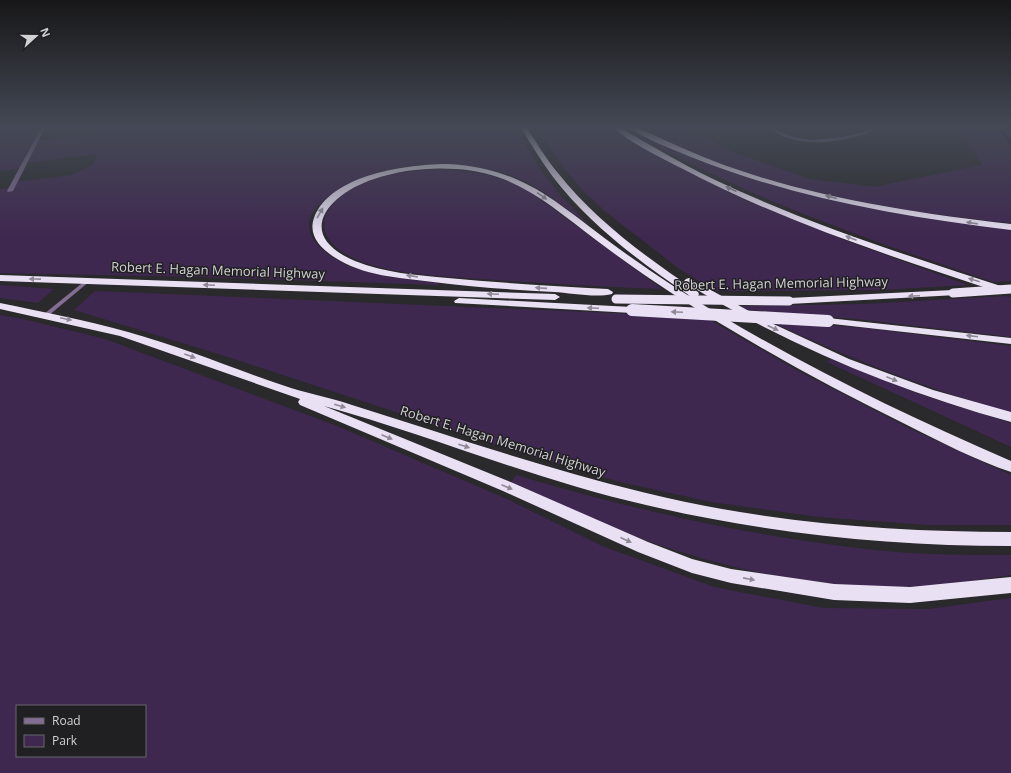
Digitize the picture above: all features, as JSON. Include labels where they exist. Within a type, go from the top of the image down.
[{"type":"highway","points":[[547,164],[578,202],[605,226],[682,286],[763,337],[836,376],[915,415],[1011,458]]},
{"type":"highway","points":[[555,164],[595,210],[635,244],[707,293],[767,326],[855,365],[948,399],[1011,417]]},
{"type":"highway","points":[[681,164],[771,206],[885,251],[1011,292]]},
{"type":"highway","points":[[717,164],[796,188],[892,210],[1011,227]]},
{"type":"highway","points":[[612,295],[416,277],[367,268],[342,258],[326,247],[318,235],[316,221],[326,204],[343,190],[365,180],[391,172],[435,166],[466,168],[500,174],[532,189],[645,271],[726,324],[854,393],[1011,467]]},
{"type":"highway","name":"Robert E. Hagan Memorial Highway","points":[[0,278],[612,295],[696,300],[788,301],[953,294],[1011,288]]},
{"type":"highway","points":[[227,285],[288,293],[828,321],[1011,341]]},
{"type":"highway","name":"Robert E. Hagan Memorial Highway","points":[[0,306],[90,325],[172,349],[288,391],[542,471],[645,499],[729,516],[820,529],[931,538],[1011,539]]},
{"type":"highway","points":[[288,391],[307,404],[508,487],[643,547],[692,566],[763,582],[834,592],[910,595],[1011,585]]},
{"type":"street","points":[[10,191],[24,164]]},
{"type":"lane","points":[[46,315],[88,281]]},
{"type":"green space","points":[[0,164],[24,164],[22,168],[0,171]]},
{"type":"green space","points":[[94,164],[432,164],[387,170],[359,179],[343,187],[329,196],[317,207],[310,219],[310,232],[322,249],[333,258],[349,266],[370,273],[438,283],[438,285],[199,277],[0,273],[0,189],[12,187],[14,182],[72,175]]},
{"type":"green space","points":[[450,164],[537,164],[560,195],[589,225],[541,190],[521,179],[480,167]]},
{"type":"green space","points":[[561,164],[673,164],[746,200],[847,241],[968,285],[880,290],[715,291],[678,268],[606,212],[584,192]]},
{"type":"green space","points":[[692,164],[716,164],[835,200],[1011,229],[1011,281],[993,282],[899,249],[805,214],[713,175]]},
{"type":"green space","points":[[724,164],[767,164],[810,179],[874,187],[981,164],[1011,164],[1011,223],[918,212],[869,203],[820,193],[772,180]]},
{"type":"green space","points":[[434,169],[458,170],[492,176],[526,189],[662,289],[436,276],[391,270],[362,262],[342,252],[328,238],[324,221],[328,211],[336,201],[346,193],[357,186],[382,177]]},
{"type":"green space","points":[[0,285],[54,289],[38,303],[0,298]]},
{"type":"green space","points":[[95,291],[705,317],[798,371],[913,430],[1011,475],[1011,525],[928,525],[819,517],[711,502],[620,482],[524,454],[228,357],[74,310]]},
{"type":"green space","points":[[1006,296],[1011,297],[1011,337],[856,319],[748,310],[741,306],[864,304]]},
{"type":"green space","points":[[0,315],[23,319],[105,339],[337,426],[507,499],[602,546],[714,587],[823,608],[928,609],[1011,598],[1011,773],[0,773]]},
{"type":"green space","points":[[769,321],[865,328],[1011,346],[1011,413],[949,394],[888,372],[828,348]]},
{"type":"green space","points":[[830,359],[922,395],[1011,423],[1011,447],[827,362]]},
{"type":"green space","points":[[516,475],[606,500],[698,522],[790,539],[884,551],[1011,555],[1011,575],[957,583],[889,587],[853,586],[818,582],[747,570],[678,551],[611,527],[511,483]]}]
